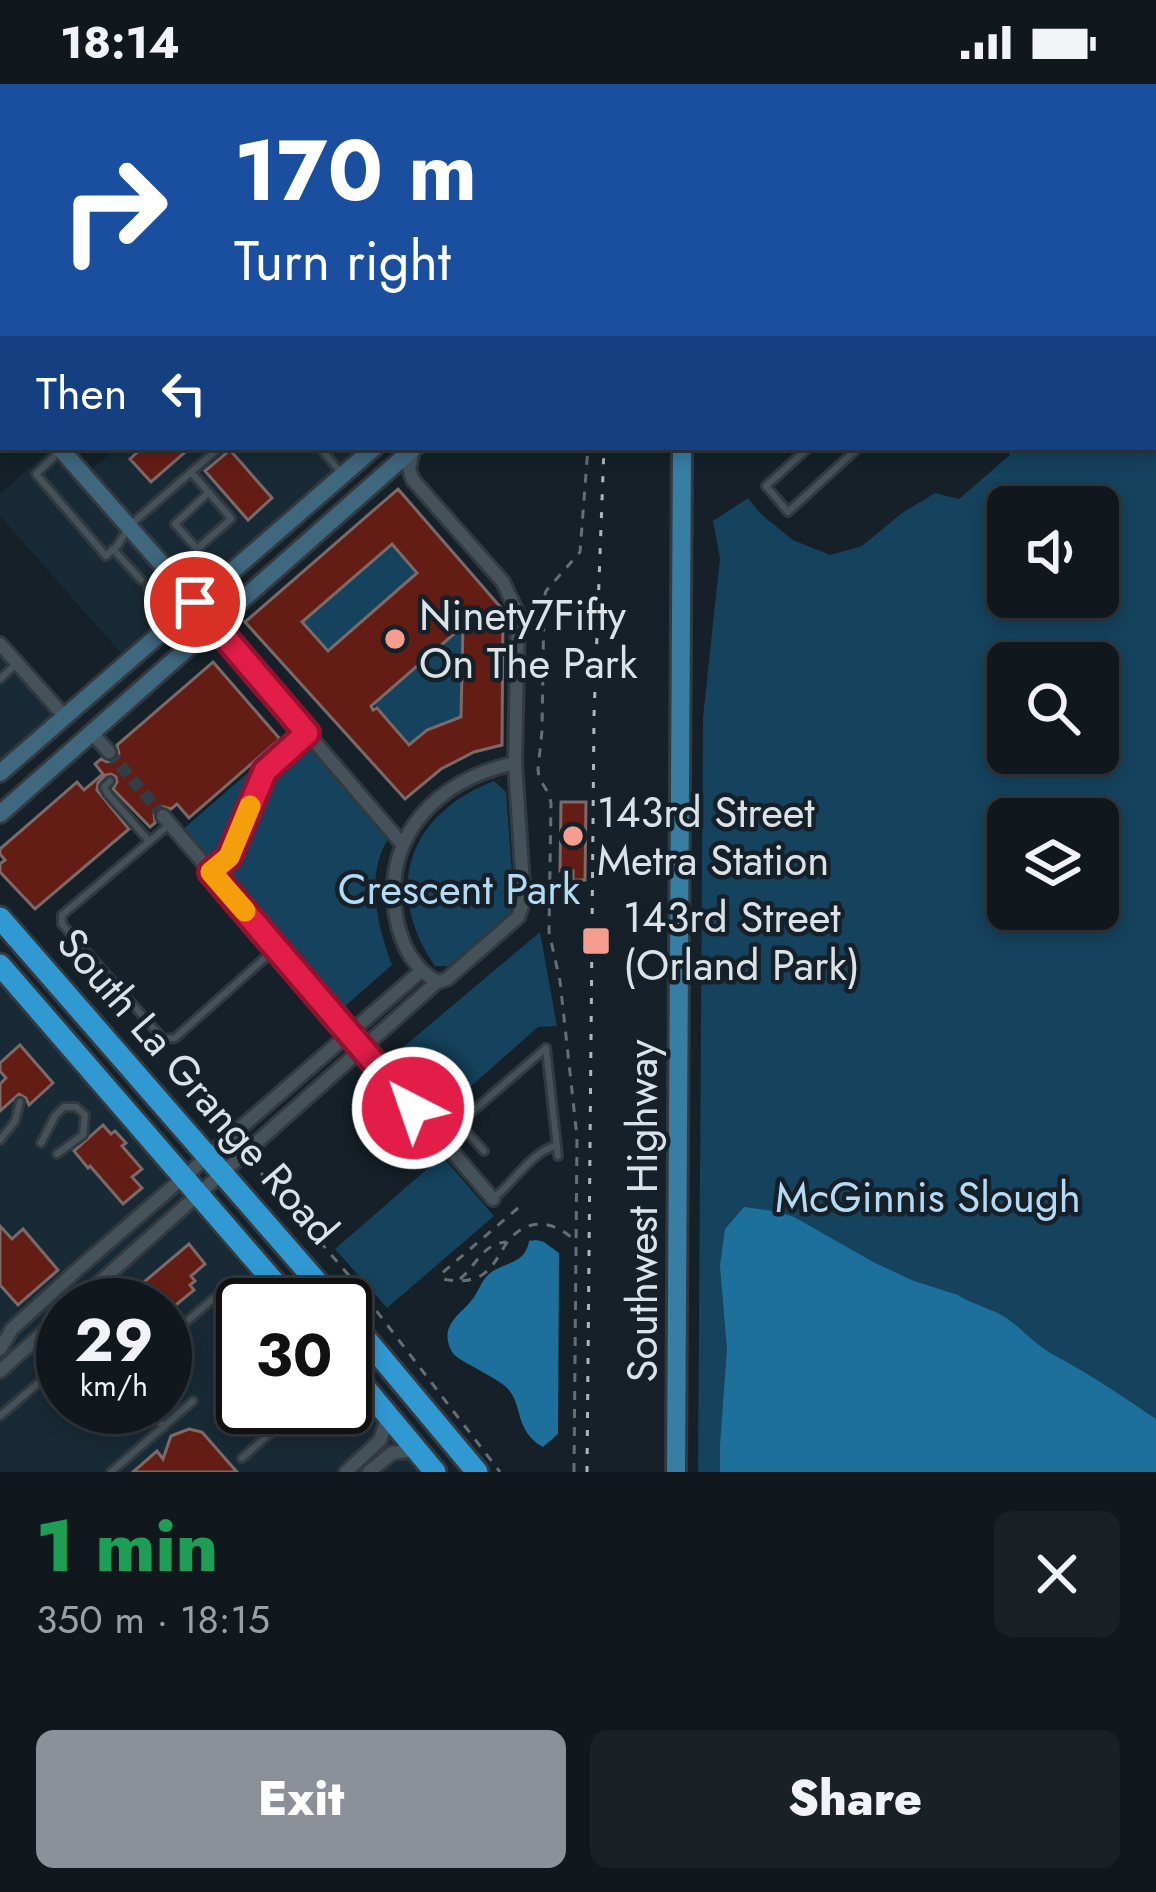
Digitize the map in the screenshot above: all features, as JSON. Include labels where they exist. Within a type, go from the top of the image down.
[{"type":"highway","name":"South La Grange Road","points":[[0,919],[313,1278]]},
{"type":"highway","name":"South La Grange Road","points":[[0,965],[271,1278]]},
{"type":"highway","points":[[372,1346],[477,1472]]},
{"type":"highway","points":[[372,1396],[435,1472]]},
{"type":"main road","points":[[61,450],[195,602]]},
{"type":"main road","points":[[0,773],[371,450]]},
{"type":"main road","points":[[0,814],[412,450]]},
{"type":"main road","name":"Southwest Highway","points":[[676,1472],[682,450]]},
{"type":"street","points":[[414,450],[409,470],[416,484]]},
{"type":"street","points":[[105,1278],[436,982],[447,979],[518,917],[524,900],[515,763],[518,614],[513,598],[416,484],[401,473],[377,481]]},
{"type":"street","points":[[195,602],[403,844]]},
{"type":"street","points":[[0,644],[65,717]]},
{"type":"street","points":[[92,732],[109,752]]},
{"type":"street","points":[[436,982],[420,972],[400,932],[393,902],[403,844],[413,824],[456,785],[515,763]]},
{"type":"street","points":[[167,820],[493,1199]]},
{"type":"street","points":[[0,1349],[12,1329],[420,972]]},
{"type":"street","points":[[0,1371],[36,1339]]},
{"type":"street","points":[[346,1472],[380,1440],[388,1415]]},
{"type":"street","points":[[369,1472],[392,1453],[417,1450]]},
{"type":"lane","points":[[59,450],[36,474],[106,556],[129,526],[217,450]]},
{"type":"lane","points":[[322,450],[342,475]]},
{"type":"lane","points":[[805,450],[766,486],[788,512],[856,450]]},
{"type":"lane","points":[[191,472],[209,492],[231,519],[197,548],[176,524],[209,492]]},
{"type":"lane","points":[[113,549],[141,580]]},
{"type":"lane","points":[[148,588],[153,595],[173,578]]},
{"type":"lane","points":[[0,679],[17,664]]},
{"type":"lane","points":[[211,872],[229,857],[265,771],[307,733]]},
{"type":"lane","points":[[110,781],[104,787],[107,793],[149,842]]},
{"type":"lane","points":[[167,820],[149,842],[62,915],[62,924],[163,1039],[175,1038],[276,948]]},
{"type":"lane","points":[[484,1151],[459,1123],[546,1048],[558,1156]]},
{"type":"lane","points":[[0,1140],[15,1120],[18,1105]]},
{"type":"lane","points":[[40,1143],[64,1107],[76,1107],[85,1114],[83,1136],[57,1154]]},
{"type":"lane","points":[[493,1199],[543,1149],[557,1145]]},
{"type":"lane","points":[[192,1317],[216,1300]]},
{"type":"lane","points":[[0,1416],[36,1385]]},
{"type":"lane","points":[[111,1472],[156,1434]]},
{"type":"lane","points":[[242,1458],[270,1434]]},
{"type":"path","points":[[573,1471],[576,1126],[560,981],[549,932],[551,803],[538,769],[544,598],[580,552],[588,450]]},
{"type":"path","points":[[261,1173],[352,1279],[500,1472]]},
{"type":"path","points":[[518,1208],[441,1274],[443,1279],[477,1279],[527,1226],[554,1224],[574,1240]]},
{"type":"path","points":[[458,1281],[483,1252],[508,1242]]},
{"type":"shaded area","points":[[50,450],[56,450],[191,602],[126,659],[0,516],[0,494]]},
{"type":"shaded area","points":[[114,450],[369,450],[196,598],[87,474]]},
{"type":"shaded area","points":[[0,648],[61,716],[0,769]]},
{"type":"shaded area","points":[[0,984],[252,1278],[216,1278],[216,1434],[372,1434],[372,1418],[418,1472],[0,1472]]},
{"type":"shaded area","name":"McGinnis Slough","points":[[744,1207],[794,1217],[875,1263],[1008,1319],[1046,1350],[1156,1419],[1156,1472],[720,1472],[727,1349],[720,1266],[725,1229]]},
{"type":"shaded area","points":[[529,1241],[559,1253],[558,1434],[543,1447],[527,1433],[512,1393],[455,1355],[448,1342],[453,1320],[486,1277],[519,1259]]},
{"type":"green space","name":"McGinnis Slough","points":[[1009,450],[1156,450],[1156,1472],[698,1472],[703,717],[720,558],[713,521],[748,498],[793,540],[830,555],[862,546],[935,493],[959,499],[1010,455]]},
{"type":"green space","points":[[392,544],[417,573],[328,651],[302,622]]},
{"type":"green space","points":[[463,626],[461,717],[427,730],[409,745],[374,704]]},
{"type":"green space","points":[[298,729],[390,836],[375,883],[378,917],[392,965],[335,1015],[180,832]]},
{"type":"green space","name":"Crescent Park","points":[[494,781],[506,792],[512,912],[448,966],[435,966],[410,910],[412,857],[441,813]]},
{"type":"green space","points":[[540,932],[557,1026],[538,1027],[443,1111],[395,1054]]},
{"type":"green space","points":[[442,1156],[494,1216],[387,1308],[372,1291],[372,1278],[361,1278],[335,1249]]},
{"type":"building","points":[[140,450],[188,450],[151,482],[130,459]]},
{"type":"building","points":[[230,450],[272,498],[248,520],[205,471]]},
{"type":"building","name":"Ninety7Fifty On The Park","points":[[398,489],[503,610],[502,745],[474,752],[441,769],[405,799],[245,622]],"holes":[[[392,544],[417,573],[328,651],[302,622]],[[463,626],[461,717],[427,730],[409,745],[371,706]]]},
{"type":"building","points":[[213,662],[280,739],[189,818],[177,804],[171,809],[160,806],[150,827],[113,789],[116,777],[106,775],[97,790],[129,829],[35,909],[0,872],[5,860],[0,849],[77,782],[84,790],[103,774],[95,764],[101,759],[115,760],[117,745]]},
{"type":"building","name":"143rd Street Metra Station","points":[[561,802],[586,802],[585,880],[573,880],[573,871],[560,871]]},
{"type":"building","points":[[20,1045],[53,1083],[29,1105],[19,1094],[0,1111],[0,1084],[6,1078],[0,1063]]},
{"type":"building","points":[[103,1125],[126,1143],[122,1146],[142,1169],[132,1177],[142,1188],[123,1204],[74,1151]]},
{"type":"building","points":[[0,1226],[12,1239],[23,1229],[58,1270],[49,1278],[36,1278],[36,1289],[18,1305],[0,1285]]},
{"type":"building","points":[[189,1244],[205,1264],[191,1276],[195,1281],[192,1283],[192,1278],[149,1278]]},
{"type":"building","points":[[202,1432],[237,1472],[133,1472],[157,1451],[163,1459],[171,1436]]},
{"type":"tunnel","points":[[109,752],[163,816]]},
{"type":"railway","points":[[587,1472],[594,716],[604,450]]},
{"type":"slow traffic","points":[[245,911],[211,872],[229,857],[250,806]]},
{"type":"place","name":"Ninety7Fifty On The Park","points":[[395,639]]},
{"type":"place","name":"143rd Street Metra Station","points":[[573,836]]},
{"type":"place","name":"143rd Street (Orland Park)","points":[[596,941]]},
{"type":"route","points":[[195,602],[307,733],[265,771],[229,857],[211,872],[413,1108]]}]
